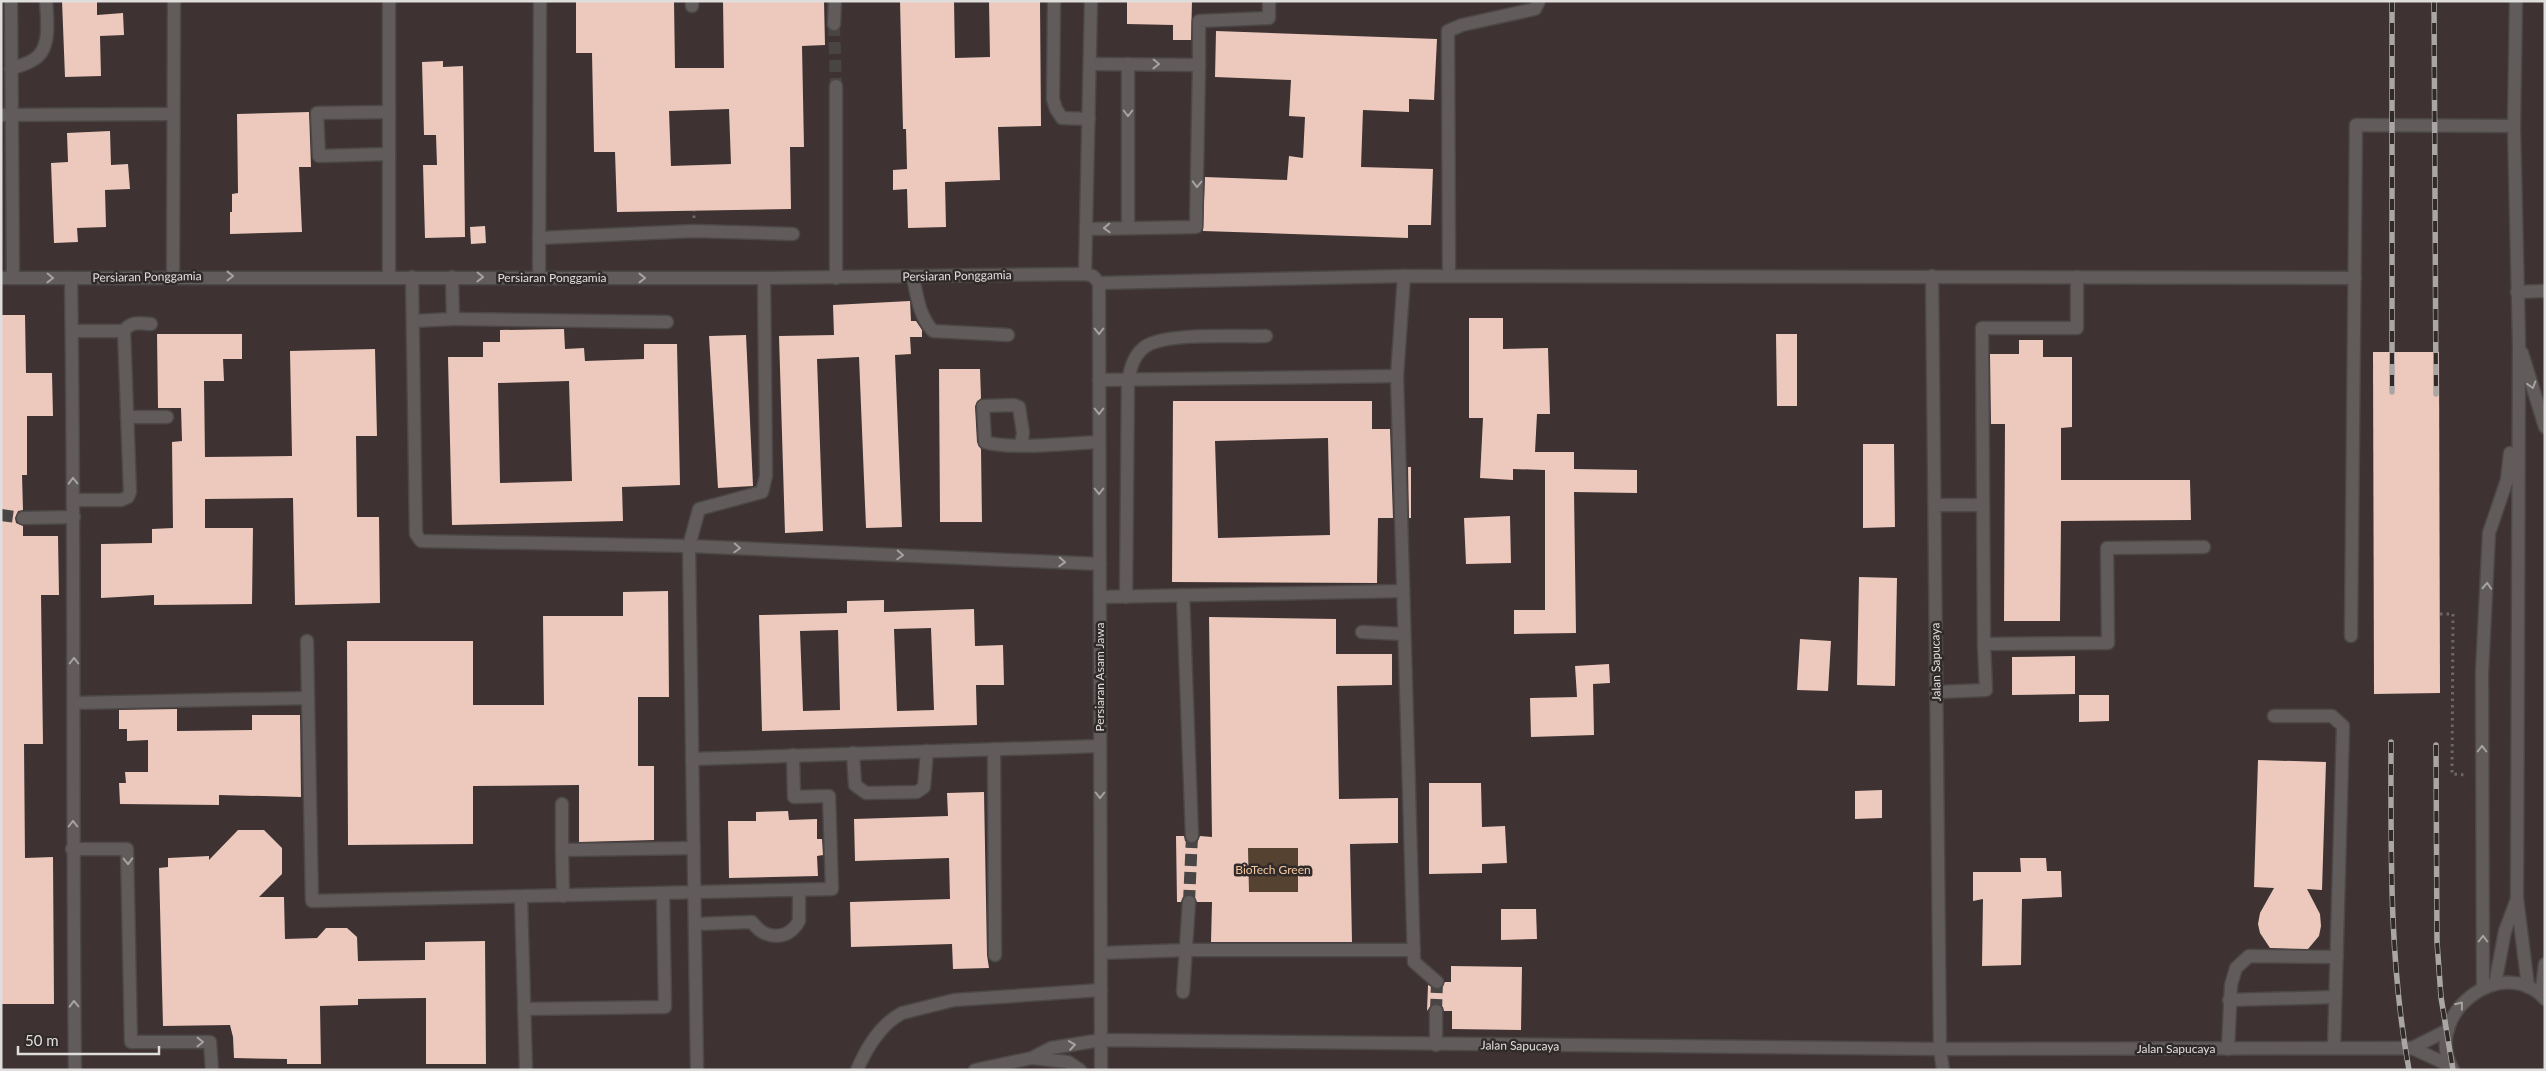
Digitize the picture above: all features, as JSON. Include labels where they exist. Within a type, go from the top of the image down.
[{"type":"street","points":[[7,277],[6,114],[11,69],[11,1]]},
{"type":"street","points":[[11,69],[35,60],[44,48],[47,24],[46,1]]},
{"type":"street","points":[[172,276],[174,1]]},
{"type":"street","points":[[389,1],[389,277]]},
{"type":"street","points":[[539,279],[540,1]]},
{"type":"street","points":[[834,24],[835,1]]},
{"type":"street","points":[[1054,1],[1053,99],[1056,109],[1062,118],[1089,119]]},
{"type":"street","points":[[1091,1],[1085,274],[1093,276],[1099,283],[1404,276],[2355,278]]},
{"type":"street","points":[[1086,229],[1196,227],[1199,21],[1269,18],[1269,1]]},
{"type":"street","points":[[1449,276],[1448,31],[1462,25],[1535,8],[1538,1]]},
{"type":"street","points":[[2516,1],[2514,126],[2519,344],[2517,403],[2517,898],[2528,988]]},
{"type":"street","points":[[1090,64],[1199,65]]},
{"type":"street","points":[[1128,64],[1128,228]]},
{"type":"street","points":[[836,86],[836,278]]},
{"type":"street","points":[[389,112],[318,113],[319,156],[389,154]]},
{"type":"street","points":[[6,114],[173,114]]},
{"type":"street","points":[[2352,636],[2356,125],[2514,126]]},
{"type":"street","points":[[540,238],[694,231],[793,234]]},
{"type":"street","name":"Persiaran Ponggamia","points":[[7,277],[452,277],[539,279],[836,278],[1085,274]]},
{"type":"street","points":[[1404,276],[1397,376],[1414,962],[1437,982]]},
{"type":"street","name":"Jalan Sapucaya","points":[[1932,276],[1940,1049]]},
{"type":"street","points":[[412,277],[416,534],[421,541],[689,546],[1100,564]]},
{"type":"street","points":[[452,277],[453,319]]},
{"type":"street","points":[[913,277],[919,306],[927,324],[934,331],[1008,336]]},
{"type":"street","points":[[1936,692],[1986,690],[1982,328],[2077,328],[2077,277]]},
{"type":"street","points":[[71,278],[74,517],[72,849],[75,1070]]},
{"type":"street","points":[[698,1070],[689,546],[699,509],[762,492],[766,476],[764,278]]},
{"type":"street","name":"Persiaran Asam Jawa","points":[[1099,283],[1101,1070]]},
{"type":"street","points":[[2517,292],[2545,291]]},
{"type":"street","points":[[413,321],[453,319],[667,322]]},
{"type":"street","points":[[73,500],[121,500],[128,497],[124,331],[128,325],[136,323],[151,324]]},
{"type":"street","points":[[72,332],[124,331]]},
{"type":"street","points":[[1126,596],[1128,380],[1131,362],[1144,347],[1162,339],[1266,336]]},
{"type":"street","points":[[2519,344],[2545,427]]},
{"type":"street","points":[[1099,380],[1397,376]]},
{"type":"street","points":[[2483,988],[2482,673],[2489,533],[2507,480],[2517,403]]},
{"type":"street","points":[[127,417],[166,417]]},
{"type":"street","points":[[1021,445],[1099,442]]},
{"type":"street","points":[[1935,505],[1983,505]]},
{"type":"street","points":[[23,518],[74,517]]},
{"type":"street","points":[[1984,644],[2108,644],[2107,548],[2204,547]]},
{"type":"street","points":[[1100,597],[1403,591]]},
{"type":"street","points":[[1183,596],[1192,836]]},
{"type":"street","points":[[1362,632],[1403,634]]},
{"type":"street","points":[[306,640],[312,901],[695,894],[832,889],[829,796],[794,796],[793,755]]},
{"type":"street","points":[[74,703],[308,698]]},
{"type":"street","points":[[2274,716],[2332,716],[2343,726],[2334,1048]]},
{"type":"street","points":[[692,759],[1100,746]]},
{"type":"street","points":[[994,749],[995,955]]},
{"type":"street","points":[[853,753],[855,785],[866,793],[883,793],[917,792],[924,787],[927,751]]},
{"type":"street","points":[[562,804],[563,896]]},
{"type":"street","points":[[562,850],[694,848]]},
{"type":"street","points":[[72,849],[127,849],[131,1042],[210,1042],[212,1070]]},
{"type":"street","points":[[695,924],[752,922],[763,934],[771,936],[786,934],[799,921],[799,890]]},
{"type":"street","points":[[524,1009],[665,1007],[663,894]]},
{"type":"street","points":[[521,897],[526,1070]]},
{"type":"street","points":[[2495,984],[2505,931],[2517,898]]},
{"type":"street","points":[[1183,992],[1190,902]]},
{"type":"street","points":[[1101,953],[1187,950],[1414,950]]},
{"type":"street","points":[[2228,1049],[2230,1000],[2236,968],[2248,956],[2337,957]]},
{"type":"street","points":[[2452,1068],[2446,1049],[2448,1030],[2454,1012],[2466,998],[2483,988],[2495,984],[2512,983],[2528,988],[2543,997],[2545,964]]},
{"type":"street","points":[[857,1070],[868,1044],[895,1016],[902,1012],[954,1000],[1101,990]]},
{"type":"street","points":[[2230,1000],[2335,997]]},
{"type":"street","points":[[1436,1010],[1436,1045]]},
{"type":"street","points":[[2412,1048],[2448,1030]]},
{"type":"street","name":"Jalan Sapucaya","points":[[1032,1058],[1051,1048],[1101,1040],[1940,1049],[2412,1048]]},
{"type":"street","points":[[2412,1048],[2452,1068]]},
{"type":"street","points":[[1940,1049],[1943,1070]]},
{"type":"street","points":[[974,1070],[1032,1058],[1068,1062],[1080,1070]]},
{"type":"path","points":[[2440,614],[2453,614],[2452,774],[2466,775]]},
{"type":"shaded area","points":[[1,1],[2545,1],[2545,1070],[1,1070]]},
{"type":"green space","name":"BioTech Green","points":[[1248,848],[1298,848],[1298,892],[1249,892]]},
{"type":"building","points":[[62,1],[97,1],[97,15],[123,13],[124,35],[100,36],[101,76],[65,77]]},
{"type":"building","points":[[576,1],[674,1],[675,68],[724,68],[723,1],[824,1],[825,45],[802,46],[804,147],[790,147],[791,209],[617,212],[615,152],[594,152],[592,53],[576,53]],"holes":[[[729,109],[731,164],[671,166],[669,111]]]},
{"type":"building","points":[[900,1],[954,1],[955,58],[990,57],[989,1],[1040,1],[1041,126],[998,127],[1000,180],[945,182],[946,227],[908,228],[907,189],[893,190],[893,170],[907,169],[906,129],[903,129]]},
{"type":"building","points":[[1127,1],[1192,1],[1191,40],[1173,40],[1173,25],[1127,24]]},
{"type":"building","points":[[1216,31],[1437,39],[1434,100],[1409,99],[1409,112],[1363,110],[1361,167],[1433,169],[1431,225],[1408,225],[1408,238],[1203,231],[1205,177],[1287,180],[1289,156],[1303,158],[1305,117],[1289,116],[1291,80],[1215,77]]},
{"type":"building","points":[[443,61],[443,67],[463,66],[465,237],[425,238],[423,165],[437,165],[436,135],[424,135],[422,62]]},
{"type":"building","points":[[309,112],[311,167],[299,167],[302,232],[230,234],[232,194],[238,193],[237,114]]},
{"type":"building","points":[[110,131],[111,165],[128,164],[130,189],[105,190],[106,227],[77,228],[78,242],[54,243],[51,163],[68,162],[67,133]]},
{"type":"building","points":[[485,226],[486,243],[471,244],[470,227]]},
{"type":"building","points":[[910,301],[911,321],[916,321],[922,330],[922,337],[910,337],[911,354],[895,355],[902,527],[866,528],[859,357],[817,359],[823,531],[785,533],[779,336],[834,335],[833,305]]},
{"type":"building","points":[[1,315],[25,315],[26,373],[52,373],[53,416],[27,416],[27,475],[22,475],[23,510],[18,511],[15,518],[16,523],[23,526],[23,536],[58,536],[59,595],[41,595],[43,744],[24,744],[25,858],[53,857],[54,1004],[1,1004]]},
{"type":"building","points":[[1469,318],[1503,318],[1503,349],[1548,348],[1550,414],[1537,414],[1535,452],[1574,452],[1574,469],[1637,470],[1637,493],[1574,492],[1576,633],[1514,634],[1514,610],[1545,610],[1545,470],[1513,469],[1513,480],[1480,478],[1483,418],[1469,418]]},
{"type":"building","points":[[564,329],[565,349],[584,348],[585,361],[644,359],[644,344],[677,344],[680,485],[622,487],[623,521],[452,525],[448,357],[483,357],[483,342],[500,342],[500,330]],"holes":[[[569,381],[572,481],[500,483],[498,383]]]},
{"type":"building","points":[[157,334],[242,334],[242,359],[223,359],[224,381],[204,381],[205,457],[292,456],[290,351],[375,349],[377,436],[356,436],[357,517],[379,517],[380,603],[295,605],[293,498],[205,499],[205,528],[253,528],[252,604],[154,605],[154,595],[101,598],[101,544],[152,543],[152,529],[173,528],[172,442],[182,441],[181,408],[158,408]]},
{"type":"building","points":[[1776,334],[1797,334],[1797,406],[1777,406]]},
{"type":"building","points":[[746,335],[753,486],[718,488],[709,336]]},
{"type":"building","points":[[2019,340],[2043,340],[2043,357],[2072,357],[2072,427],[2061,428],[2061,480],[2190,480],[2191,520],[2061,521],[2060,621],[2004,621],[2005,424],[1991,424],[1990,354],[2019,354]]},
{"type":"building","points":[[2373,352],[2439,352],[2440,693],[2374,694]]},
{"type":"building","points":[[939,369],[980,369],[981,398],[975,406],[977,442],[981,449],[982,522],[940,522]]},
{"type":"building","points":[[1173,401],[1372,401],[1372,429],[1390,429],[1393,518],[1378,518],[1377,583],[1172,582]],"holes":[[[1328,438],[1330,535],[1218,538],[1215,441]]]},
{"type":"building","points":[[1863,444],[1894,444],[1895,527],[1863,528]]},
{"type":"building","points":[[1408,467],[1411,467],[1411,518],[1409,518]]},
{"type":"building","points":[[1510,516],[1511,563],[1466,564],[1464,518]]},
{"type":"building","points":[[1859,577],[1897,578],[1895,686],[1857,685]]},
{"type":"building","points":[[668,591],[669,697],[638,697],[638,766],[654,766],[654,840],[579,842],[579,785],[473,786],[473,844],[348,845],[347,641],[473,641],[473,705],[544,705],[543,616],[623,616],[623,592]]},
{"type":"building","points":[[884,600],[884,612],[974,609],[975,646],[1003,645],[1004,685],[976,685],[977,725],[762,731],[759,615],[847,613],[847,601]],"holes":[[[931,628],[934,710],[897,711],[894,629]],[[838,630],[840,710],[803,711],[800,631]]]},
{"type":"building","points":[[1209,617],[1336,619],[1336,654],[1392,654],[1392,685],[1337,686],[1339,799],[1398,798],[1398,843],[1350,844],[1352,942],[1211,942],[1212,902],[1197,902],[1194,896],[1189,894],[1183,897],[1181,902],[1177,902],[1176,836],[1184,836],[1185,841],[1192,844],[1197,843],[1200,836],[1212,837]],"holes":[[[1248,848],[1298,848],[1298,892],[1249,892]]]},
{"type":"building","points":[[1800,639],[1831,641],[1828,691],[1797,690]]},
{"type":"building","points":[[2075,656],[2075,694],[2012,695],[2012,657]]},
{"type":"building","points":[[1609,664],[1610,683],[1593,684],[1594,735],[1531,737],[1530,698],[1577,697],[1575,666]]},
{"type":"building","points":[[2079,695],[2109,695],[2109,721],[2079,722]]},
{"type":"building","points":[[177,709],[177,731],[252,730],[252,715],[300,715],[301,797],[219,795],[219,805],[120,804],[119,783],[126,783],[125,772],[148,772],[148,740],[127,741],[127,729],[119,729],[119,710]]},
{"type":"building","points":[[2258,760],[2326,762],[2322,890],[2307,889],[2320,914],[2321,926],[2319,936],[2308,949],[2270,948],[2260,933],[2258,924],[2260,913],[2274,888],[2254,887]]},
{"type":"building","points":[[1429,783],[1481,783],[1482,827],[1505,826],[1507,863],[1482,864],[1482,873],[1429,874]]},
{"type":"building","points":[[1882,790],[1882,818],[1855,819],[1855,791]]},
{"type":"building","points":[[984,792],[987,955],[989,968],[953,969],[952,944],[851,947],[850,902],[950,899],[949,858],[855,861],[854,819],[948,816],[947,793]]},
{"type":"building","points":[[788,811],[789,820],[817,819],[817,839],[822,839],[823,855],[817,856],[818,876],[729,878],[728,821],[756,821],[756,812]]},
{"type":"building","points":[[238,830],[264,830],[282,848],[282,874],[259,897],[284,897],[285,939],[317,938],[326,928],[347,928],[357,937],[358,961],[425,960],[425,942],[485,941],[486,1064],[426,1064],[426,998],[358,999],[358,1005],[320,1006],[321,1064],[287,1064],[287,1059],[234,1058],[233,1037],[230,1025],[163,1026],[159,868],[168,867],[168,858],[209,856],[209,860]]},
{"type":"building","points":[[2020,858],[2046,858],[2047,871],[2061,871],[2062,897],[2022,899],[2021,965],[1982,966],[1983,899],[1973,901],[1973,872],[2021,872]]},
{"type":"building","points":[[1501,909],[1536,909],[1537,939],[1501,940]]},
{"type":"building","points":[[1451,966],[1522,967],[1521,1030],[1452,1029],[1452,1011],[1444,1011],[1443,1007],[1436,1003],[1432,1004],[1427,1011],[1428,985],[1439,990],[1445,982],[1451,982]]},
{"type":"tunnel","points":[[834,24],[836,86]]},
{"type":"tunnel","points":[[1,515],[23,518]]},
{"type":"tunnel","points":[[1189,902],[1192,836]]},
{"type":"tunnel","points":[[1436,1011],[1437,982]]},
{"type":"railway","points":[[2392,1],[2392,392]]},
{"type":"railway","points":[[2434,1],[2436,394]]},
{"type":"railway","points":[[2391,742],[2392,906],[2402,1029],[2409,1070]]},
{"type":"railway","points":[[2436,745],[2437,942],[2441,997],[2453,1070]]}]
